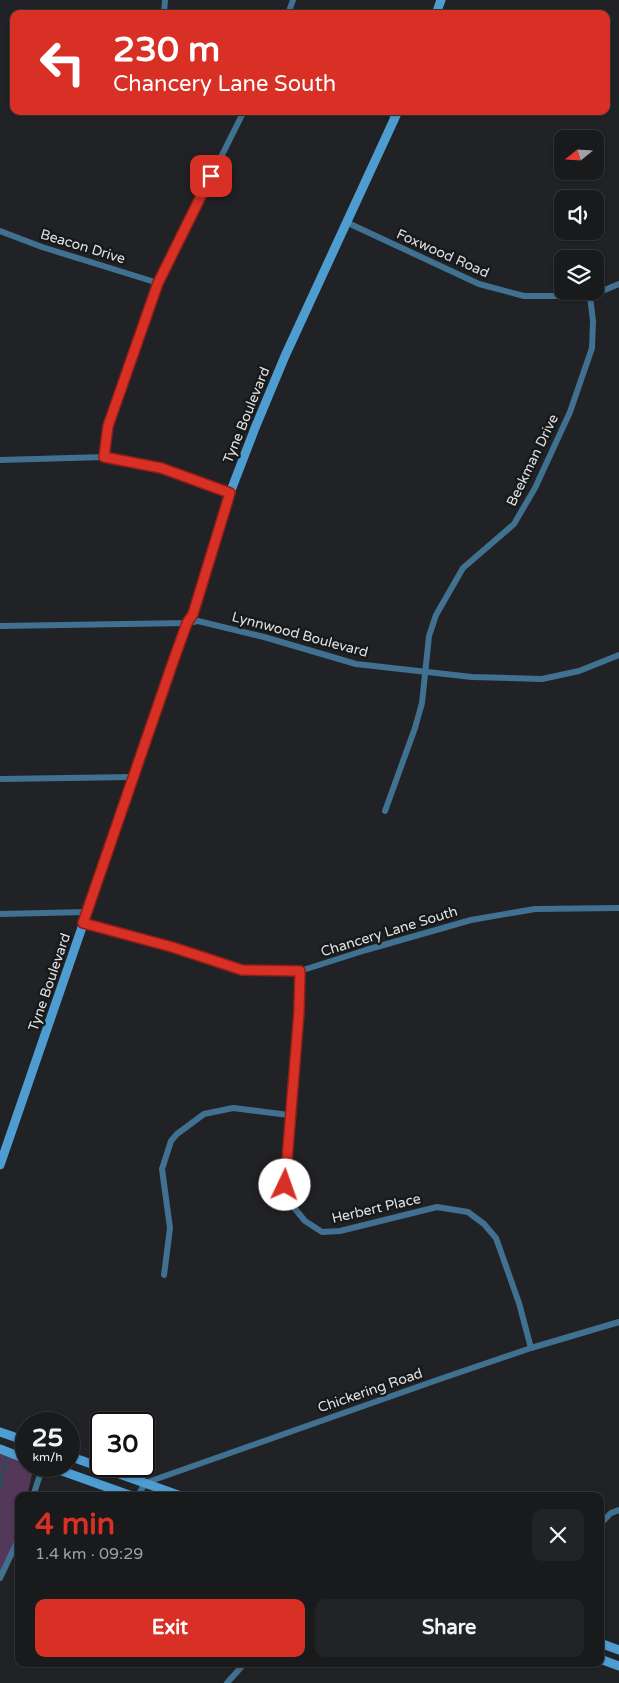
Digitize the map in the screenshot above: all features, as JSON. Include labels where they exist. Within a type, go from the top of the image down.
[{"type":"street","points":[[104,457],[108,426],[158,283],[242,115]]},
{"type":"street","name":"Tyne Boulevard","points":[[0,1165],[187,623],[193,614],[230,493],[283,360],[397,115]]},
{"type":"street","name":"Foxwood Road","points":[[348,223],[479,284],[524,296],[554,296]]},
{"type":"street","name":"Beacon Drive","points":[[0,232],[158,283]]},
{"type":"street","name":"Foxwood Road","points":[[604,290],[619,284]]},
{"type":"street","name":"Beekman Drive","points":[[384,811],[415,728],[422,703],[429,636],[436,614],[463,568],[514,524],[535,488],[570,412],[592,348],[593,322],[590,300]]},
{"type":"street","points":[[0,460],[104,457],[161,468],[230,493]]},
{"type":"street","name":"Lynnwood Boulevard","points":[[0,626],[198,622],[264,637],[356,664],[426,673],[491,678],[542,678],[579,671],[619,655]]},
{"type":"street","points":[[0,779],[133,778]]},
{"type":"street","name":"Chancery Lane South","points":[[83,923],[172,947],[242,970],[300,971],[471,920],[535,909],[619,908]]},
{"type":"street","points":[[0,914],[87,912]]},
{"type":"street","name":"Herbert Place","points":[[300,971],[299,1012],[289,1115],[285,1185],[291,1204],[305,1221],[322,1232],[340,1231],[437,1207],[468,1212],[484,1224],[496,1238],[519,1303],[530,1348]]},
{"type":"street","points":[[164,1275],[170,1228],[162,1169],[171,1141],[177,1134],[204,1114],[233,1108],[289,1115]]},
{"type":"street","name":"Chickering Road","points":[[145,1483],[530,1348],[619,1322]]},
{"type":"street","points":[[0,1432],[15,1437]]},
{"type":"street","points":[[0,1449],[15,1455]]},
{"type":"street","points":[[80,1460],[170,1492]]},
{"type":"street","points":[[34,1492],[39,1477]]},
{"type":"street","points":[[79,1477],[121,1492]]},
{"type":"street","points":[[140,1492],[145,1483]]},
{"type":"street","points":[[604,1520],[611,1513],[619,1510]]},
{"type":"street","points":[[0,1578],[15,1546]]},
{"type":"street","points":[[604,1644],[619,1650]]},
{"type":"street","points":[[604,1660],[619,1666]]},
{"type":"street","points":[[227,1683],[241,1667]]},
{"type":"shaded area","points":[[0,1454],[15,1459],[15,1477],[31,1477],[28,1492],[15,1492],[15,1545],[0,1578]]},
{"type":"waterway","points":[[0,1487],[7,1457]]},
{"type":"route","points":[[211,176],[158,283],[108,426],[104,457],[161,468],[230,493],[193,614],[187,623],[174,659],[83,923],[172,947],[242,970],[300,971],[299,1012],[289,1115],[285,1185]]}]
